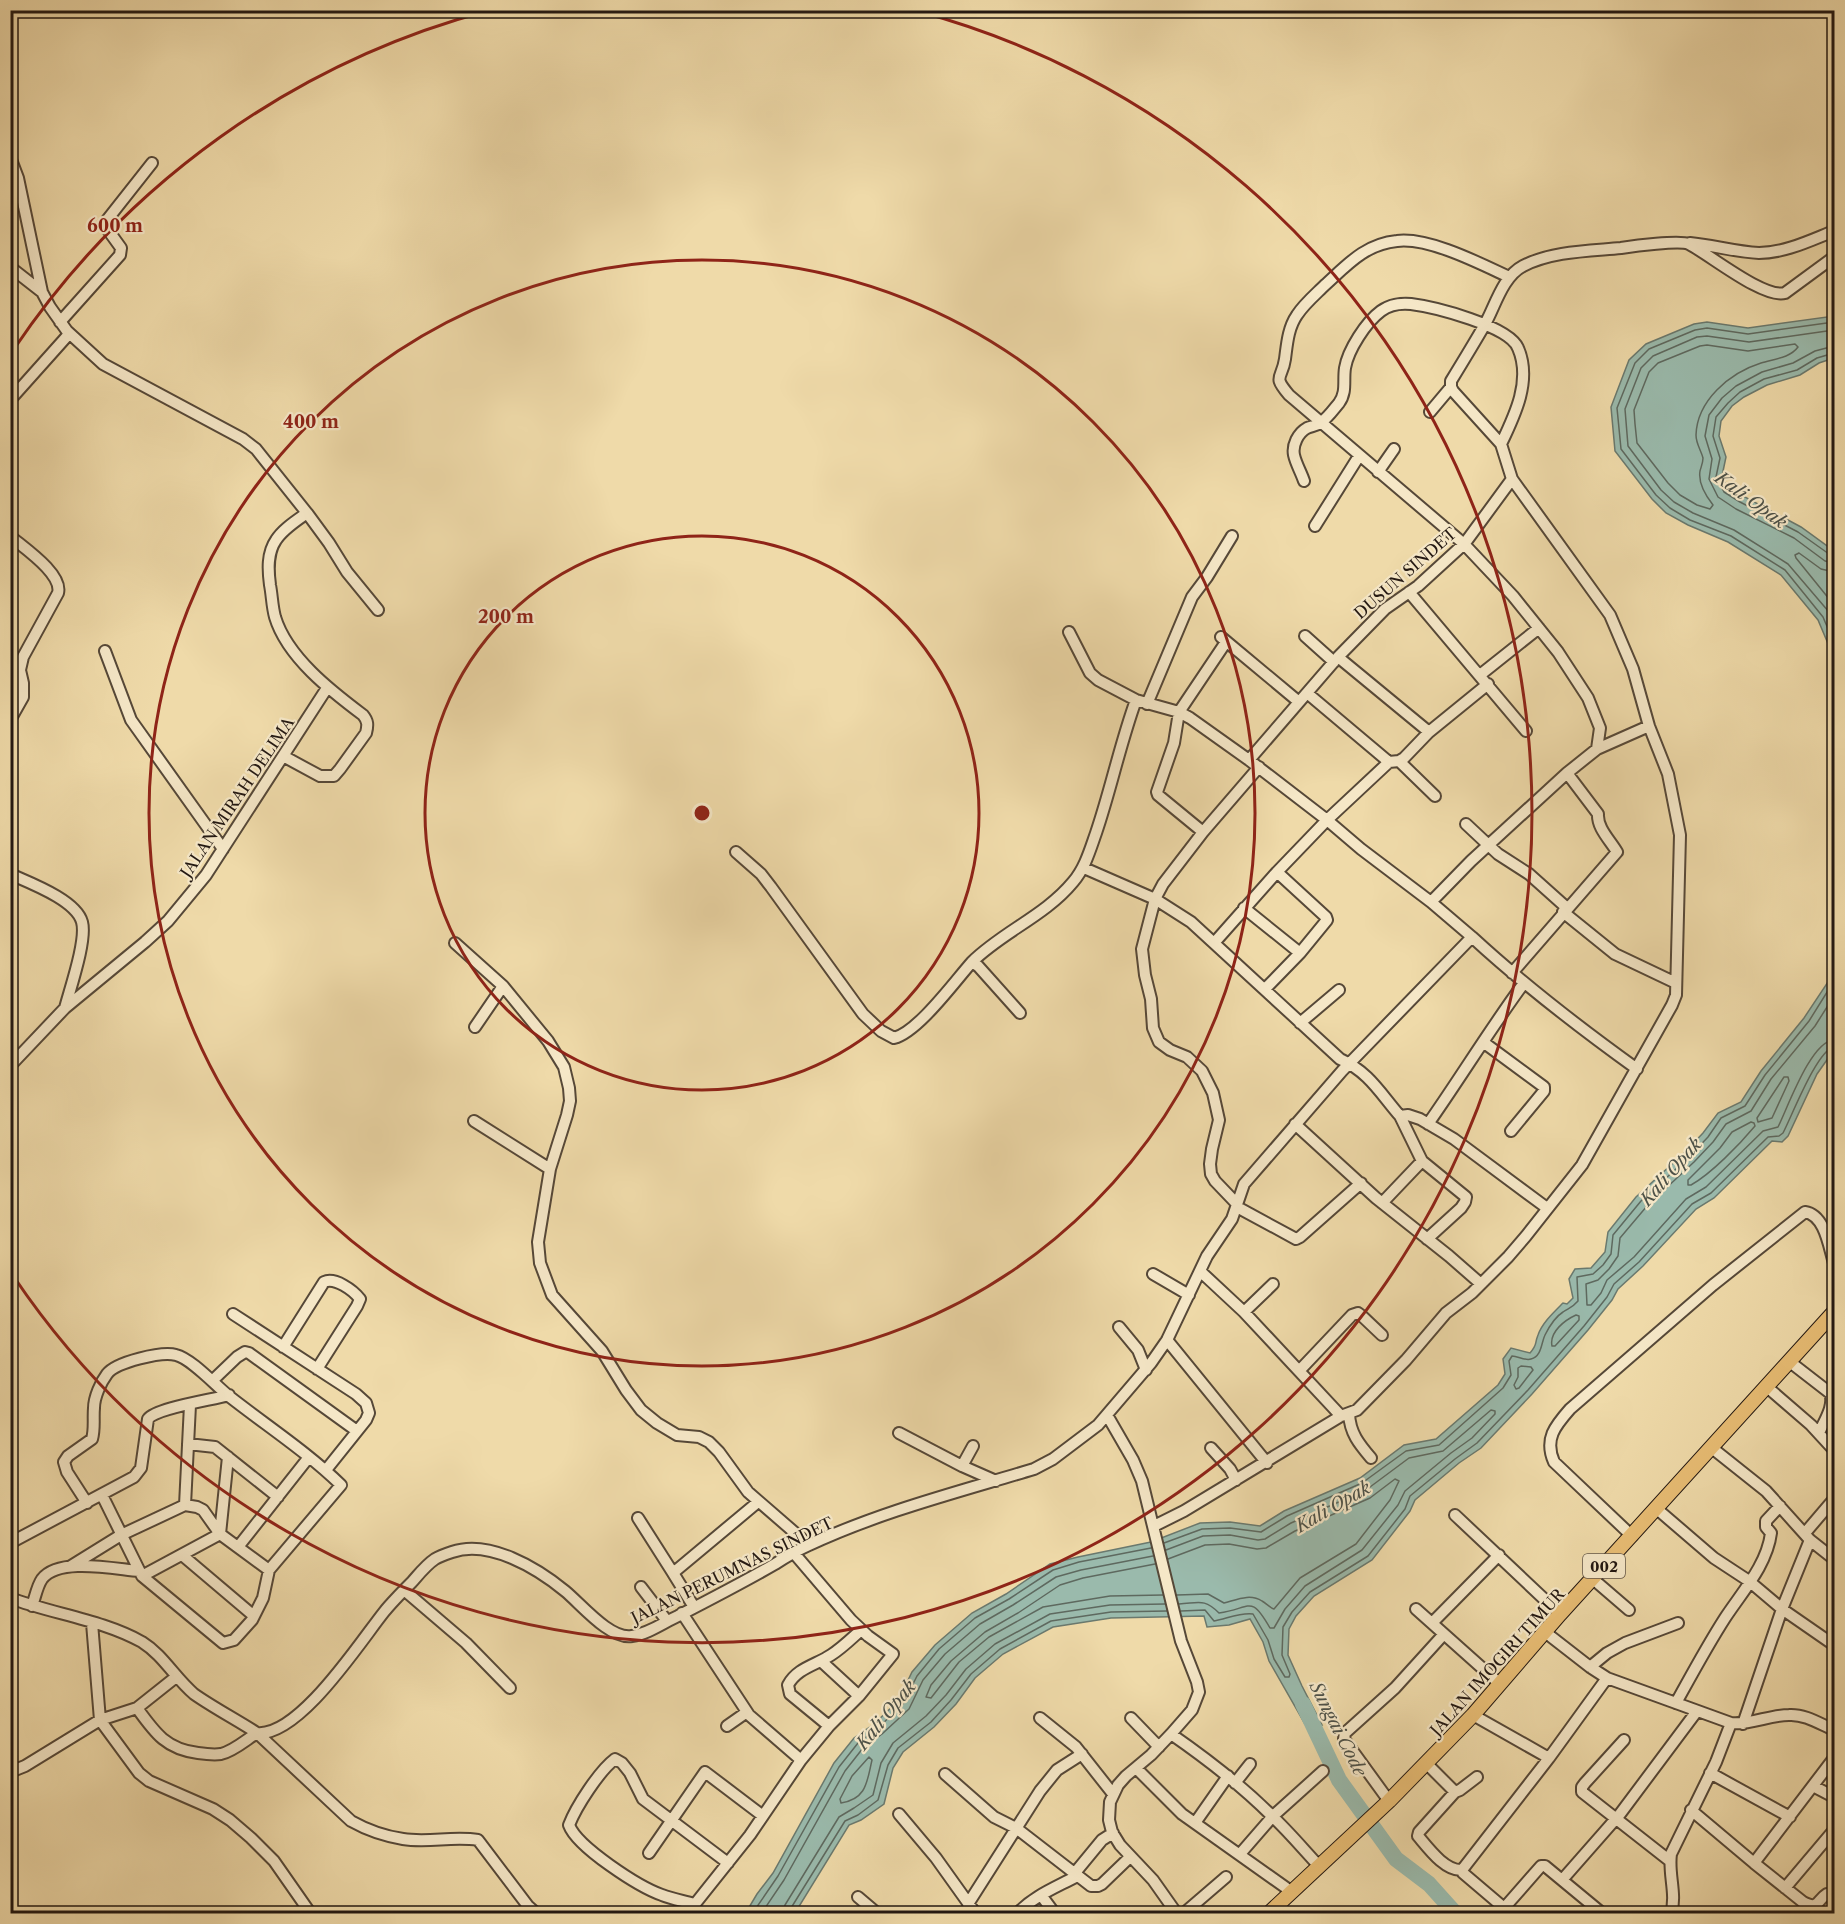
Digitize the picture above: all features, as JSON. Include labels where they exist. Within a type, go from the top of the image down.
[{"type":"main road","name":"JALAN IMOGIRI TIMUR","points":[[1268,1914],[1427,1764],[1834,1312]]},
{"type":"street","points":[[10,157],[18,178],[42,292],[69,334],[103,364],[243,439],[256,449],[307,513],[347,572],[378,610]]},
{"type":"street","points":[[60,322],[120,255],[121,248],[108,230],[107,220],[152,163]]},
{"type":"street","points":[[1430,412],[1451,387],[1451,381],[1485,324],[1509,277],[1521,267],[1544,258],[1644,245],[1707,244],[1742,252],[1762,253],[1786,249],[1834,231]]},
{"type":"street","points":[[1509,277],[1468,258],[1412,241],[1384,243],[1348,262],[1297,315],[1287,339],[1285,359],[1278,380],[1288,395],[1464,544],[1513,596],[1571,669],[1588,698],[1600,728],[1597,749]]},
{"type":"street","points":[[1686,243],[1757,286],[1780,295],[1834,257]]},
{"type":"street","points":[[10,267],[42,292]]},
{"type":"street","points":[[1304,481],[1294,454],[1296,441],[1301,433],[1321,423],[1340,402],[1344,393],[1348,359],[1364,329],[1379,312],[1387,307],[1410,304],[1447,312],[1485,324],[1512,339],[1518,346],[1523,373],[1521,394],[1514,418],[1501,444]]},
{"type":"street","points":[[10,400],[69,334]]},
{"type":"street","points":[[1154,1527],[1357,1410],[1406,1360],[1446,1313],[1481,1284],[1508,1257],[1582,1165],[1676,995],[1680,835],[1668,774],[1649,726],[1633,669],[1610,615],[1512,479],[1501,444],[1451,387]]},
{"type":"street","points":[[1378,472],[1394,448]]},
{"type":"street","points":[[1315,526],[1359,456]]},
{"type":"street","name":"DUSUN SINDET","points":[[1249,760],[1336,660],[1385,609],[1409,592],[1464,544],[1512,479]]},
{"type":"street","points":[[283,756],[320,776],[334,776],[366,733],[367,720],[327,688],[304,664],[275,618],[268,569],[274,541],[307,513]]},
{"type":"street","points":[[10,536],[53,574],[60,587],[22,657],[20,670],[23,697],[10,720]]},
{"type":"street","points":[[1147,704],[1192,597],[1232,536]]},
{"type":"street","points":[[1409,592],[1526,731]]},
{"type":"street","points":[[1214,943],[1327,820],[1429,732],[1539,628]]},
{"type":"street","points":[[1069,632],[1090,673],[1098,680],[1136,700],[1179,712],[1191,718],[1327,820],[1431,902],[1524,983],[1637,1069]]},
{"type":"street","points":[[1305,636],[1429,732]]},
{"type":"street","points":[[1203,832],[1157,792],[1174,743],[1179,712],[1223,639],[1299,702]]},
{"type":"street","points":[[105,651],[132,720],[224,849]]},
{"type":"street","name":"JALAN MIRAH DELIMA","points":[[10,1066],[65,1008],[168,921],[224,849],[327,688]]},
{"type":"street","points":[[1307,693],[1435,796]]},
{"type":"street","points":[[735,852],[761,874],[863,1014],[881,1031],[894,1038],[903,1036],[931,1010],[984,949],[1031,920],[1072,884],[1084,868],[1109,795],[1124,734],[1136,700]]},
{"type":"street","points":[[1431,902],[1488,845],[1567,773],[1597,749],[1649,726]]},
{"type":"street","points":[[1259,768],[1203,832],[1163,884],[1155,899],[1142,949],[1151,999],[1153,1028],[1159,1042],[1170,1050],[1187,1057],[1202,1071],[1213,1093],[1219,1120],[1212,1149],[1211,1174],[1237,1205],[1296,1239],[1361,1184]]},
{"type":"street","points":[[1512,973],[1617,852],[1598,821],[1598,813],[1567,773]]},
{"type":"street","points":[[1466,824],[1508,862],[1529,874],[1565,910],[1615,954],[1676,982]]},
{"type":"street","points":[[1084,868],[1155,899],[1191,922],[1340,1059],[1371,1080],[1400,1116],[1422,1161],[1466,1197],[1461,1208],[1427,1239]]},
{"type":"street","points":[[1265,989],[1327,922],[1327,918],[1277,872]]},
{"type":"street","points":[[10,874],[66,902],[82,922],[82,946],[65,1008]]},
{"type":"street","points":[[1244,909],[1300,953]]},
{"type":"street","name":"JALAN PERUMNAS SINDET","points":[[137,1708],[157,1736],[173,1747],[201,1754],[222,1754],[257,1732],[264,1733],[280,1727],[303,1709],[345,1666],[385,1611],[425,1567],[435,1559],[455,1551],[475,1549],[497,1553],[523,1562],[564,1590],[617,1635],[632,1636],[667,1621],[809,1545],[881,1517],[1044,1465],[1075,1443],[1107,1415],[1146,1370],[1167,1340],[1207,1256],[1232,1219],[1244,1184],[1349,1063],[1472,937]]},
{"type":"street","points":[[455,943],[503,986],[557,1054],[564,1067],[570,1101],[550,1168],[538,1251],[552,1295],[602,1351],[641,1410],[677,1435],[699,1437],[709,1442],[719,1452],[743,1487],[809,1545]]},
{"type":"street","points":[[972,962],[1020,1013]]},
{"type":"street","points":[[1428,1124],[1492,1026],[1524,983]]},
{"type":"street","points":[[475,1027],[503,986]]},
{"type":"street","points":[[1300,1023],[1339,990]]},
{"type":"street","points":[[1483,1042],[1544,1087],[1544,1091],[1511,1131]]},
{"type":"street","points":[[1400,1116],[1408,1115],[1420,1119],[1454,1139],[1547,1208]]},
{"type":"street","points":[[474,1121],[550,1168]]},
{"type":"street","points":[[1295,1124],[1335,1163],[1481,1284]]},
{"type":"street","points":[[1382,1203],[1422,1161]]},
{"type":"street","points":[[1632,1536],[1554,1462],[1550,1454],[1550,1438],[1560,1420],[1713,1285],[1805,1212],[1817,1216],[1820,1221],[1834,1263]]},
{"type":"street","points":[[1200,1271],[1244,1312],[1299,1371],[1345,1415],[1357,1442],[1371,1458]]},
{"type":"street","points":[[1153,1274],[1189,1295]]},
{"type":"street","points":[[283,1347],[324,1282],[329,1279],[334,1280],[360,1299],[318,1369]]},
{"type":"street","points":[[1244,1312],[1273,1284]]},
{"type":"street","points":[[1299,1371],[1352,1315],[1358,1313],[1382,1335]]},
{"type":"street","points":[[233,1314],[356,1394],[366,1403],[368,1416],[326,1470]]},
{"type":"street","points":[[1119,1327],[1138,1350],[1146,1370]]},
{"type":"street","points":[[1167,1340],[1267,1463]]},
{"type":"street","points":[[212,1381],[237,1357],[245,1352],[249,1353],[357,1431]]},
{"type":"street","points":[[87,1503],[67,1472],[64,1462],[68,1456],[92,1439],[94,1402],[107,1374],[134,1360],[165,1354],[174,1354],[183,1358],[326,1470],[341,1485],[269,1570],[263,1598],[254,1616],[239,1635],[229,1643],[223,1643],[141,1573],[102,1495]]},
{"type":"street","points":[[1790,1362],[1832,1398],[1832,1405],[1819,1433]]},
{"type":"street","points":[[1767,1387],[1819,1433],[1834,1450]]},
{"type":"street","points":[[10,1543],[131,1480],[141,1468],[148,1419],[151,1415],[165,1409],[229,1395]]},
{"type":"street","points":[[186,1505],[190,1405]]},
{"type":"street","points":[[1107,1415],[1138,1471],[1154,1527],[1180,1641],[1199,1692],[1192,1710],[1159,1747],[1126,1776],[1113,1794],[1109,1810],[1110,1825],[1130,1857],[1153,1880],[1177,1914]]},
{"type":"street","points":[[898,1433],[996,1481]]},
{"type":"street","points":[[188,1444],[215,1447],[278,1497]]},
{"type":"street","points":[[962,1466],[973,1446]]},
{"type":"street","points":[[1211,1448],[1230,1469],[1236,1480]]},
{"type":"street","points":[[1712,1449],[1766,1491],[1808,1537],[1834,1559]]},
{"type":"street","points":[[220,1534],[228,1457]]},
{"type":"street","points":[[238,1547],[309,1457]]},
{"type":"street","points":[[1671,1914],[1673,1890],[1671,1854],[1691,1810],[1737,1723],[1808,1537],[1834,1499]]},
{"type":"street","points":[[673,1573],[758,1502]]},
{"type":"street","points":[[32,1606],[44,1577],[71,1566],[121,1535],[186,1505],[203,1510],[220,1534],[269,1570]]},
{"type":"street","points":[[1676,1703],[1705,1651],[1761,1563],[1771,1533],[1766,1527],[1766,1521],[1780,1506]]},
{"type":"street","points":[[1657,1509],[1714,1558],[1749,1581],[1782,1609],[1834,1645]]},
{"type":"street","points":[[1455,1515],[1560,1614]]},
{"type":"street","points":[[638,1518],[694,1607]]},
{"type":"street","points":[[71,1566],[141,1573],[220,1534]]},
{"type":"street","points":[[687,1914],[763,1816],[801,1760],[829,1726],[859,1696],[893,1654],[861,1630],[793,1552]]},
{"type":"street","points":[[182,1554],[254,1616]]},
{"type":"street","points":[[1432,1623],[1499,1555]]},
{"type":"street","points":[[1593,1579],[1629,1610]]},
{"type":"street","points":[[641,1587],[667,1621]]},
{"type":"street","points":[[404,1590],[466,1643],[510,1688]]},
{"type":"street","points":[[10,1598],[113,1629],[142,1643],[157,1653],[176,1677],[195,1694],[257,1732],[351,1821],[364,1829],[405,1840],[463,1838],[478,1840],[528,1906],[537,1914]]},
{"type":"street","points":[[1416,1609],[1500,1684]]},
{"type":"street","points":[[682,1613],[747,1712],[801,1760]]},
{"type":"street","points":[[92,1623],[100,1720],[139,1773],[149,1780],[213,1809],[251,1838],[274,1861],[311,1914]]},
{"type":"street","points":[[1590,1668],[1607,1653],[1625,1642],[1678,1623]]},
{"type":"street","points":[[829,1726],[790,1694],[788,1685],[791,1678],[844,1646],[861,1630]]},
{"type":"street","points":[[1545,1632],[1606,1678],[1697,1711],[1737,1723],[1790,1714],[1808,1718],[1834,1730]]},
{"type":"street","points":[[1389,1802],[1344,1736],[1395,1688],[1444,1634]]},
{"type":"street","points":[[821,1661],[859,1696]]},
{"type":"street","points":[[10,1772],[25,1766],[100,1720],[137,1708],[176,1677]]},
{"type":"street","points":[[1462,1870],[1549,1758],[1606,1678]]},
{"type":"street","points":[[1562,1880],[1615,1819],[1697,1711]]},
{"type":"street","points":[[727,1726],[747,1712]]},
{"type":"street","points":[[1473,1715],[1549,1758]]},
{"type":"street","points":[[1040,1718],[1070,1741],[1113,1794]]},
{"type":"street","points":[[1131,1718],[1159,1747]]},
{"type":"street","points":[[1171,1734],[1232,1779],[1273,1816],[1319,1866]]},
{"type":"street","points":[[1624,1740],[1582,1787],[1582,1792],[1670,1861]]},
{"type":"street","points":[[968,1904],[1052,1775],[1068,1761],[1082,1754]]},
{"type":"street","points":[[1754,1863],[1834,1758]]},
{"type":"street","points":[[694,1904],[662,1895],[628,1878],[572,1833],[569,1825],[573,1814],[607,1766],[615,1760],[622,1763],[630,1773],[643,1799],[728,1863]]},
{"type":"street","points":[[1195,1823],[1232,1779],[1250,1764]]},
{"type":"street","points":[[1427,1764],[1455,1792]]},
{"type":"street","points":[[1136,1768],[1167,1801],[1292,1892]]},
{"type":"street","points":[[1240,1854],[1273,1816],[1323,1771]]},
{"type":"street","points":[[648,1853],[705,1772],[763,1816]]},
{"type":"street","points":[[1710,1773],[1790,1817]]},
{"type":"street","points":[[945,1774],[994,1816],[1016,1827],[1091,1886],[1098,1886],[1130,1857]]},
{"type":"street","points":[[1462,1870],[1452,1869],[1417,1834],[1455,1792],[1477,1777]]},
{"type":"street","points":[[1813,1786],[1834,1797]]},
{"type":"street","points":[[1691,1810],[1785,1888],[1811,1905],[1816,1905],[1827,1894],[1834,1898]]},
{"type":"street","points":[[899,1814],[936,1858],[976,1914]]},
{"type":"street","points":[[1785,1888],[1834,1830]]},
{"type":"street","points":[[1017,1914],[1027,1904],[1076,1875],[1102,1840],[1113,1833]]},
{"type":"street","points":[[1462,1870],[1503,1908],[1541,1866],[1545,1866],[1603,1914]]},
{"type":"street","points":[[1183,1914],[1226,1878]]},
{"type":"street","points":[[1041,1895],[1055,1914]]},
{"type":"street","points":[[858,1897],[878,1914]]},
{"type":"water","points":[[1834,316],[1834,358],[1819,363],[1800,375],[1767,385],[1744,397],[1732,406],[1721,421],[1719,436],[1726,457],[1722,476],[1728,488],[1801,527],[1834,551],[1834,665],[1818,620],[1781,575],[1728,542],[1666,513],[1652,499],[1615,451],[1611,407],[1629,360],[1646,344],[1694,324],[1707,322],[1748,328]]},
{"type":"water","name":"Kali Opak","points":[[1834,962],[1834,1050],[1817,1074],[1788,1136],[1782,1142],[1772,1141],[1714,1198],[1696,1209],[1643,1266],[1618,1289],[1588,1330],[1481,1448],[1459,1463],[1415,1500],[1410,1511],[1372,1560],[1314,1596],[1296,1616],[1289,1629],[1288,1655],[1322,1725],[1305,1724],[1269,1661],[1263,1642],[1250,1619],[1229,1625],[1207,1627],[1204,1616],[1111,1618],[1053,1627],[1003,1654],[975,1678],[956,1704],[934,1727],[903,1752],[893,1768],[884,1804],[861,1820],[849,1825],[795,1913],[745,1914],[773,1873],[834,1763],[854,1738],[874,1724],[898,1701],[912,1672],[935,1645],[972,1613],[1006,1594],[1050,1564],[1151,1542],[1200,1523],[1230,1522],[1260,1526],[1284,1511],[1360,1478],[1404,1445],[1436,1439],[1498,1385],[1505,1374],[1503,1359],[1511,1348],[1530,1353],[1545,1322],[1563,1303],[1567,1304],[1573,1298],[1569,1279],[1575,1269],[1591,1268],[1605,1252],[1608,1232],[1636,1197],[1684,1153],[1718,1113],[1741,1102],[1761,1071],[1804,1018],[1828,982]]},
{"type":"waterway","name":"Sungai Code","points":[[1303,1704],[1339,1780],[1396,1859],[1429,1884],[1456,1914]]}]
